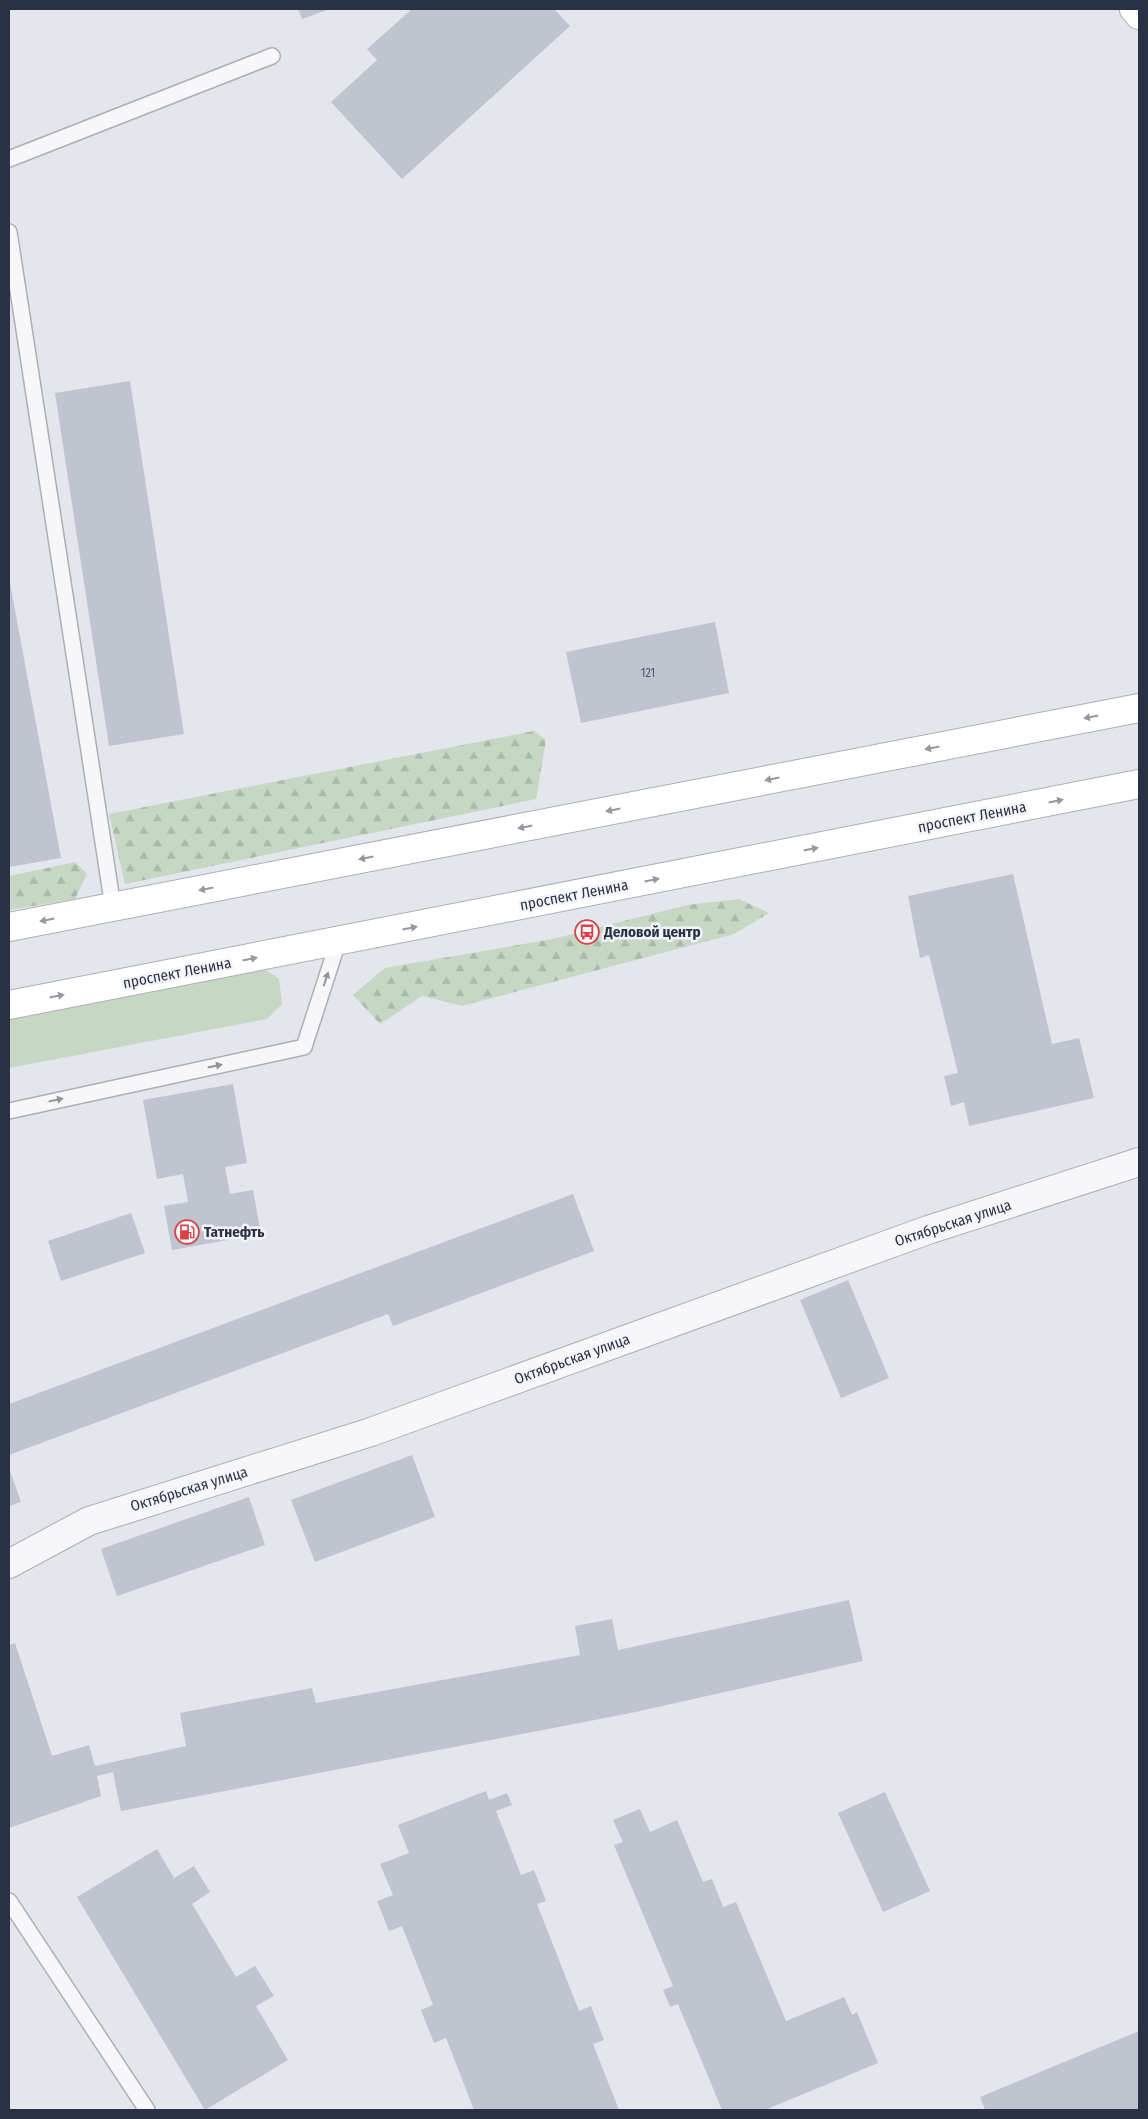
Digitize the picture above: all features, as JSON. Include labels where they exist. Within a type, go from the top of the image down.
[{"type":"main road","points":[[1134,9],[1139,15]]},
{"type":"main road","points":[[9,927],[1139,708]]},
{"type":"main road","name":"проспект Ленина","points":[[9,1006],[1139,784]]},
{"type":"street","name":"Октябрьская улица","points":[[9,1564],[88,1520],[371,1432],[928,1230],[1139,1162]]},
{"type":"lane","points":[[9,158],[272,56]]},
{"type":"lane","points":[[9,232],[113,907]]},
{"type":"lane","points":[[9,1111],[304,1047],[338,942]]},
{"type":"lane","points":[[9,1901],[146,2110]]},
{"type":"green space","points":[[534,731],[546,740],[536,799],[125,884],[109,814]]},
{"type":"green space","points":[[75,862],[87,874],[75,899],[9,910],[9,876]]},
{"type":"green space","points":[[739,899],[769,913],[734,934],[462,1006],[422,996],[380,1024],[353,995],[385,968],[553,939],[687,905]]},
{"type":"green space","points":[[263,968],[279,979],[282,1004],[267,1019],[9,1068],[9,1019]]},
{"type":"building","points":[[298,9],[330,9],[302,19]]},
{"type":"building","points":[[412,9],[554,9],[570,26],[402,179],[331,102],[377,60],[367,49]]},
{"type":"building","points":[[130,381],[184,734],[109,746],[55,393]]},
{"type":"building","points":[[9,578],[61,858],[9,867]]},
{"type":"building","points":[[715,622],[729,693],[581,723],[566,652]]},
{"type":"building","points":[[1013,874],[1052,1044],[1079,1038],[1094,1098],[969,1126],[964,1102],[951,1106],[944,1076],[958,1073],[929,955],[920,958],[908,896]]},
{"type":"building","points":[[233,1084],[247,1163],[225,1167],[230,1194],[253,1190],[261,1234],[172,1250],[164,1206],[188,1202],[183,1174],[157,1179],[143,1100]]},
{"type":"building","points":[[573,1194],[594,1251],[393,1326],[388,1314],[9,1455],[9,1404]]},
{"type":"building","points":[[131,1213],[145,1253],[61,1281],[48,1241]]},
{"type":"building","points":[[848,1280],[889,1378],[841,1398],[800,1300]]},
{"type":"building","points":[[412,1455],[435,1517],[315,1562],[291,1500]]},
{"type":"building","points":[[9,1468],[21,1502],[9,1506]]},
{"type":"building","points":[[249,1497],[265,1545],[117,1596],[101,1549]]},
{"type":"building","points":[[849,1600],[863,1661],[631,1713],[121,1811],[113,1772],[97,1776],[101,1796],[9,1828],[9,1645],[15,1643],[52,1756],[89,1745],[95,1766],[186,1746],[180,1713],[312,1688],[316,1703],[580,1655],[575,1626],[612,1619],[618,1650]]},
{"type":"building","points":[[486,1791],[489,1800],[507,1793],[512,1805],[496,1811],[521,1875],[534,1870],[546,1901],[537,1904],[579,2011],[591,2006],[604,2040],[593,2044],[619,2110],[474,2110],[446,2038],[434,2043],[421,2010],[433,2005],[402,1926],[389,1931],[377,1901],[393,1895],[380,1864],[409,1853],[398,1825]]},
{"type":"building","points":[[885,1792],[930,1891],[883,1912],[838,1813]]},
{"type":"building","points":[[640,1809],[650,1832],[677,1820],[703,1882],[712,1879],[723,1907],[736,1902],[786,2021],[844,1997],[852,2015],[857,2012],[878,2063],[765,2110],[722,2110],[678,2004],[670,2007],[663,1990],[673,1986],[614,1845],[623,1842],[613,1820]]},
{"type":"building","points":[[157,1849],[174,1878],[194,1866],[210,1892],[192,1904],[236,1977],[255,1966],[274,1996],[256,2006],[288,2060],[205,2110],[77,1897]]},
{"type":"building","points":[[1139,2031],[1139,2110],[985,2110],[980,2097]]},
{"type":"place","name":"Деловой центр","points":[[587,932]]},
{"type":"place","name":"Татнефть","points":[[187,1232]]}]
